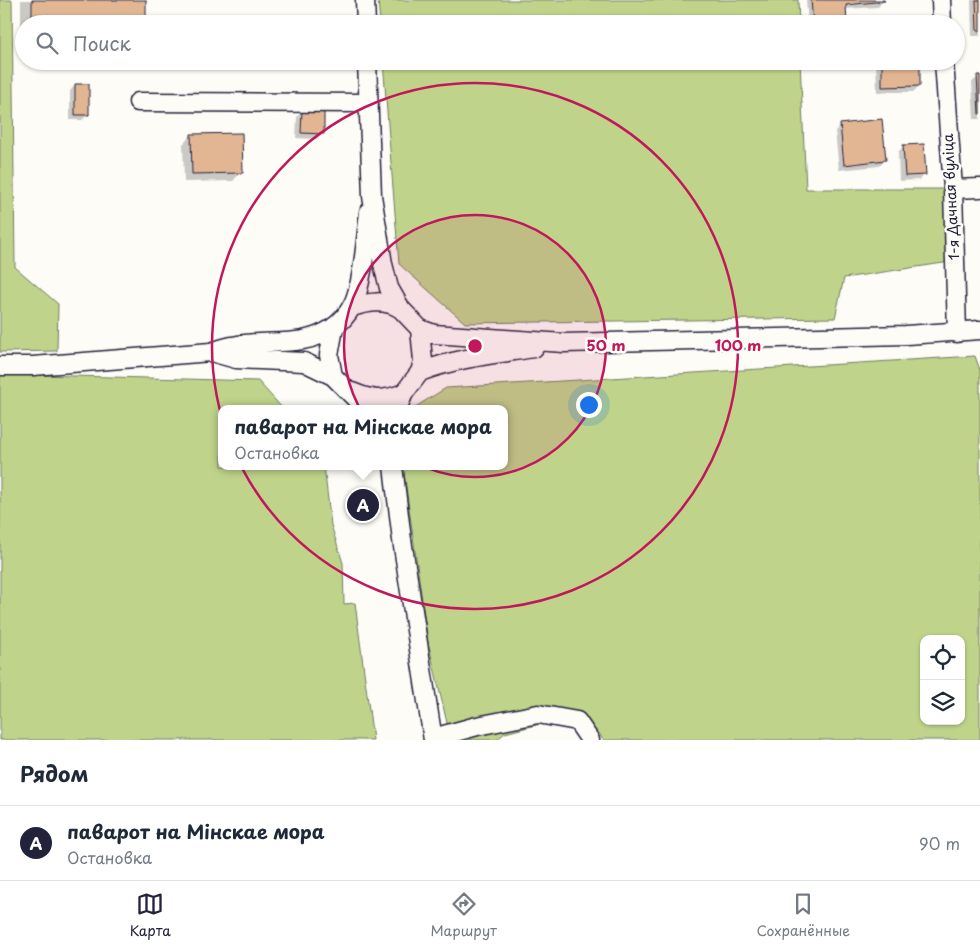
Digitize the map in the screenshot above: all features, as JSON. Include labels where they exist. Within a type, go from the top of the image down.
[{"type":"street","points":[[365,0],[366,15]]},
{"type":"street","points":[[941,0],[942,15]]},
{"type":"street","points":[[367,70],[372,196],[383,264],[389,288],[401,309]]},
{"type":"street","name":"1-я Дачная вуліца","points":[[945,70],[953,189],[957,333]]},
{"type":"street","points":[[138,102],[368,102]]},
{"type":"street","points":[[953,189],[980,188]]},
{"type":"street","points":[[0,366],[33,366],[211,352],[234,346],[303,340],[321,335],[334,328],[352,307],[362,264],[372,196]]},
{"type":"street","points":[[352,307],[366,303],[392,303],[401,309],[420,329],[434,334],[564,343],[957,333],[980,330]]},
{"type":"street","points":[[333,376],[329,354],[334,328]]},
{"type":"street","points":[[349,391],[366,398],[401,401],[420,372],[423,361],[420,329]]},
{"type":"street","points":[[957,333],[980,341]]},
{"type":"street","points":[[420,372],[432,367],[476,358],[564,343]]},
{"type":"street","points":[[211,352],[236,359],[304,362],[333,376],[362,405]]},
{"type":"street","points":[[384,470],[402,540]]},
{"type":"street","points":[[393,470],[402,540],[433,739],[538,714],[577,721],[590,740]]},
{"type":"green space","points":[[0,0],[12,0],[15,267],[58,304],[57,351],[0,352]]},
{"type":"green space","points":[[378,0],[798,0],[799,15],[379,15]]},
{"type":"green space","points":[[384,70],[800,70],[806,189],[953,189],[950,262],[844,278],[835,318],[465,323],[399,264]]},
{"type":"green space","points":[[975,356],[980,370],[980,740],[603,740],[599,733],[540,724],[505,733],[496,740],[451,740],[428,642],[404,470],[508,470],[508,405],[418,405],[446,388]]},
{"type":"green space","points":[[0,374],[258,381],[279,405],[218,405],[218,470],[324,470],[331,525],[343,563],[344,604],[355,603],[373,740],[0,740]]},
{"type":"building","points":[[32,0],[146,0],[146,15],[32,15]]},
{"type":"building","points":[[811,0],[885,1],[846,5],[847,15],[812,15]]},
{"type":"building","points":[[976,0],[980,0],[980,31],[977,31]]},
{"type":"building","points":[[882,70],[920,70],[920,86],[882,87]]},
{"type":"building","points":[[977,75],[980,75],[980,114],[979,114]]},
{"type":"building","points":[[75,84],[89,84],[89,115],[75,115]]},
{"type":"building","points":[[302,110],[324,110],[324,134],[301,133]]},
{"type":"building","points":[[882,119],[886,160],[844,165],[840,124]]},
{"type":"building","points":[[242,133],[243,173],[192,174],[191,134]]},
{"type":"building","points":[[924,144],[926,175],[905,176],[903,145]]},
{"type":"place","name":"паварот на Мінскае мора","points":[[363,505]]}]
